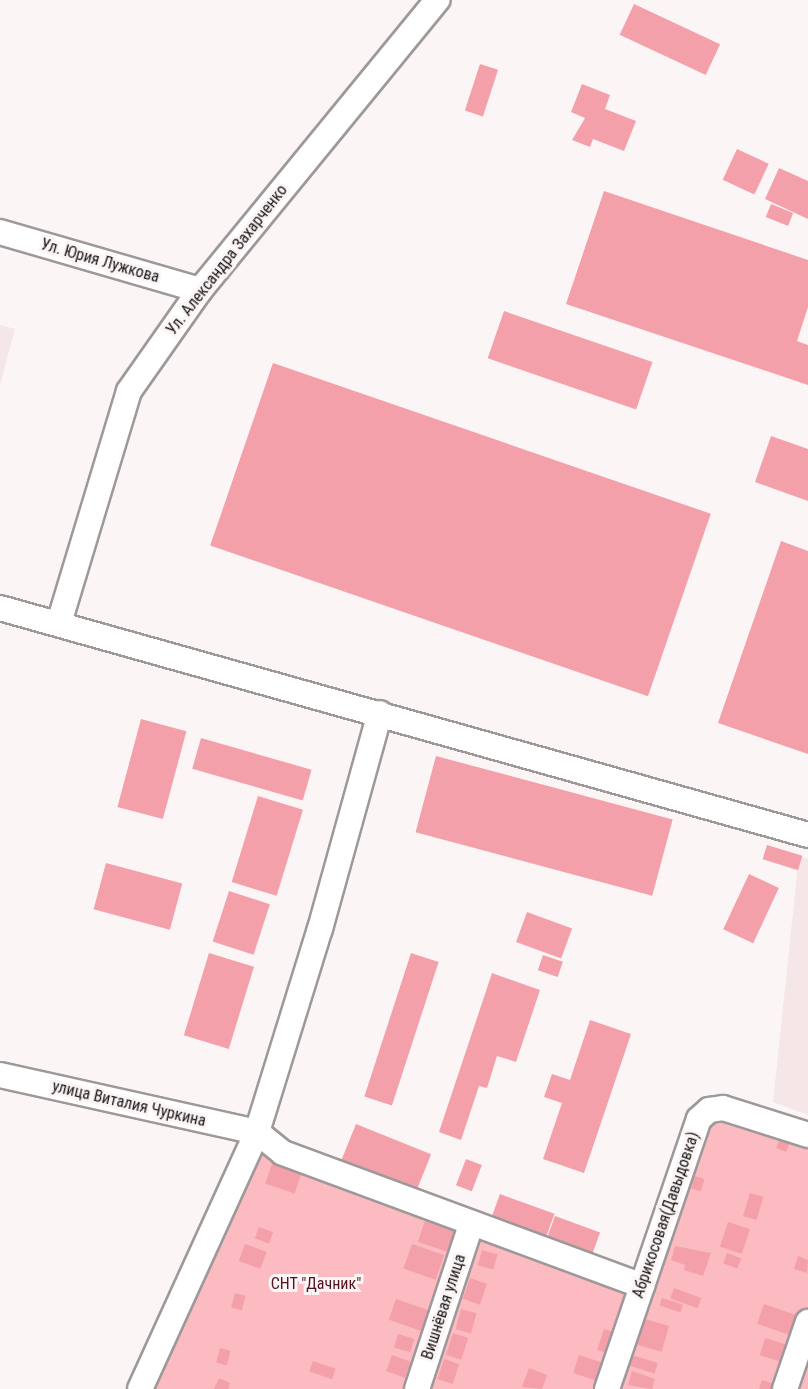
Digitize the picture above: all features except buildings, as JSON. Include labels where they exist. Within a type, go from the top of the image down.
[{"type":"street","name":"Ул. Александра Захарченко","points":[[59,623],[129,391],[200,290],[437,0]]},
{"type":"street","name":"Ул. Юрия Лужкова","points":[[0,232],[200,290]]},
{"type":"street","points":[[0,608],[808,835]]},
{"type":"street","points":[[140,1389],[257,1132],[320,929],[380,713]]},
{"type":"street","name":"улица Виталия Чуркина","points":[[0,1075],[257,1132]]},
{"type":"street","name":"Абрикосовая(Давыдовка)","points":[[607,1389],[703,1113],[723,1108],[808,1135]]},
{"type":"street","points":[[257,1132],[283,1153],[471,1225],[642,1286]]},
{"type":"street","name":"Вишнёвая улица","points":[[417,1389],[471,1225]]},
{"type":"street","points":[[785,1389],[808,1322]]},
{"type":"shaded area","points":[[0,325],[15,329],[0,385]]},
{"type":"shaded area","points":[[799,856],[808,859],[808,1115],[773,1102]]},
{"type":"green space","name":"СНТ \"Дачник\"","points":[[724,1117],[808,1140],[808,1389],[154,1389],[259,1151],[647,1291],[706,1122]]}]
